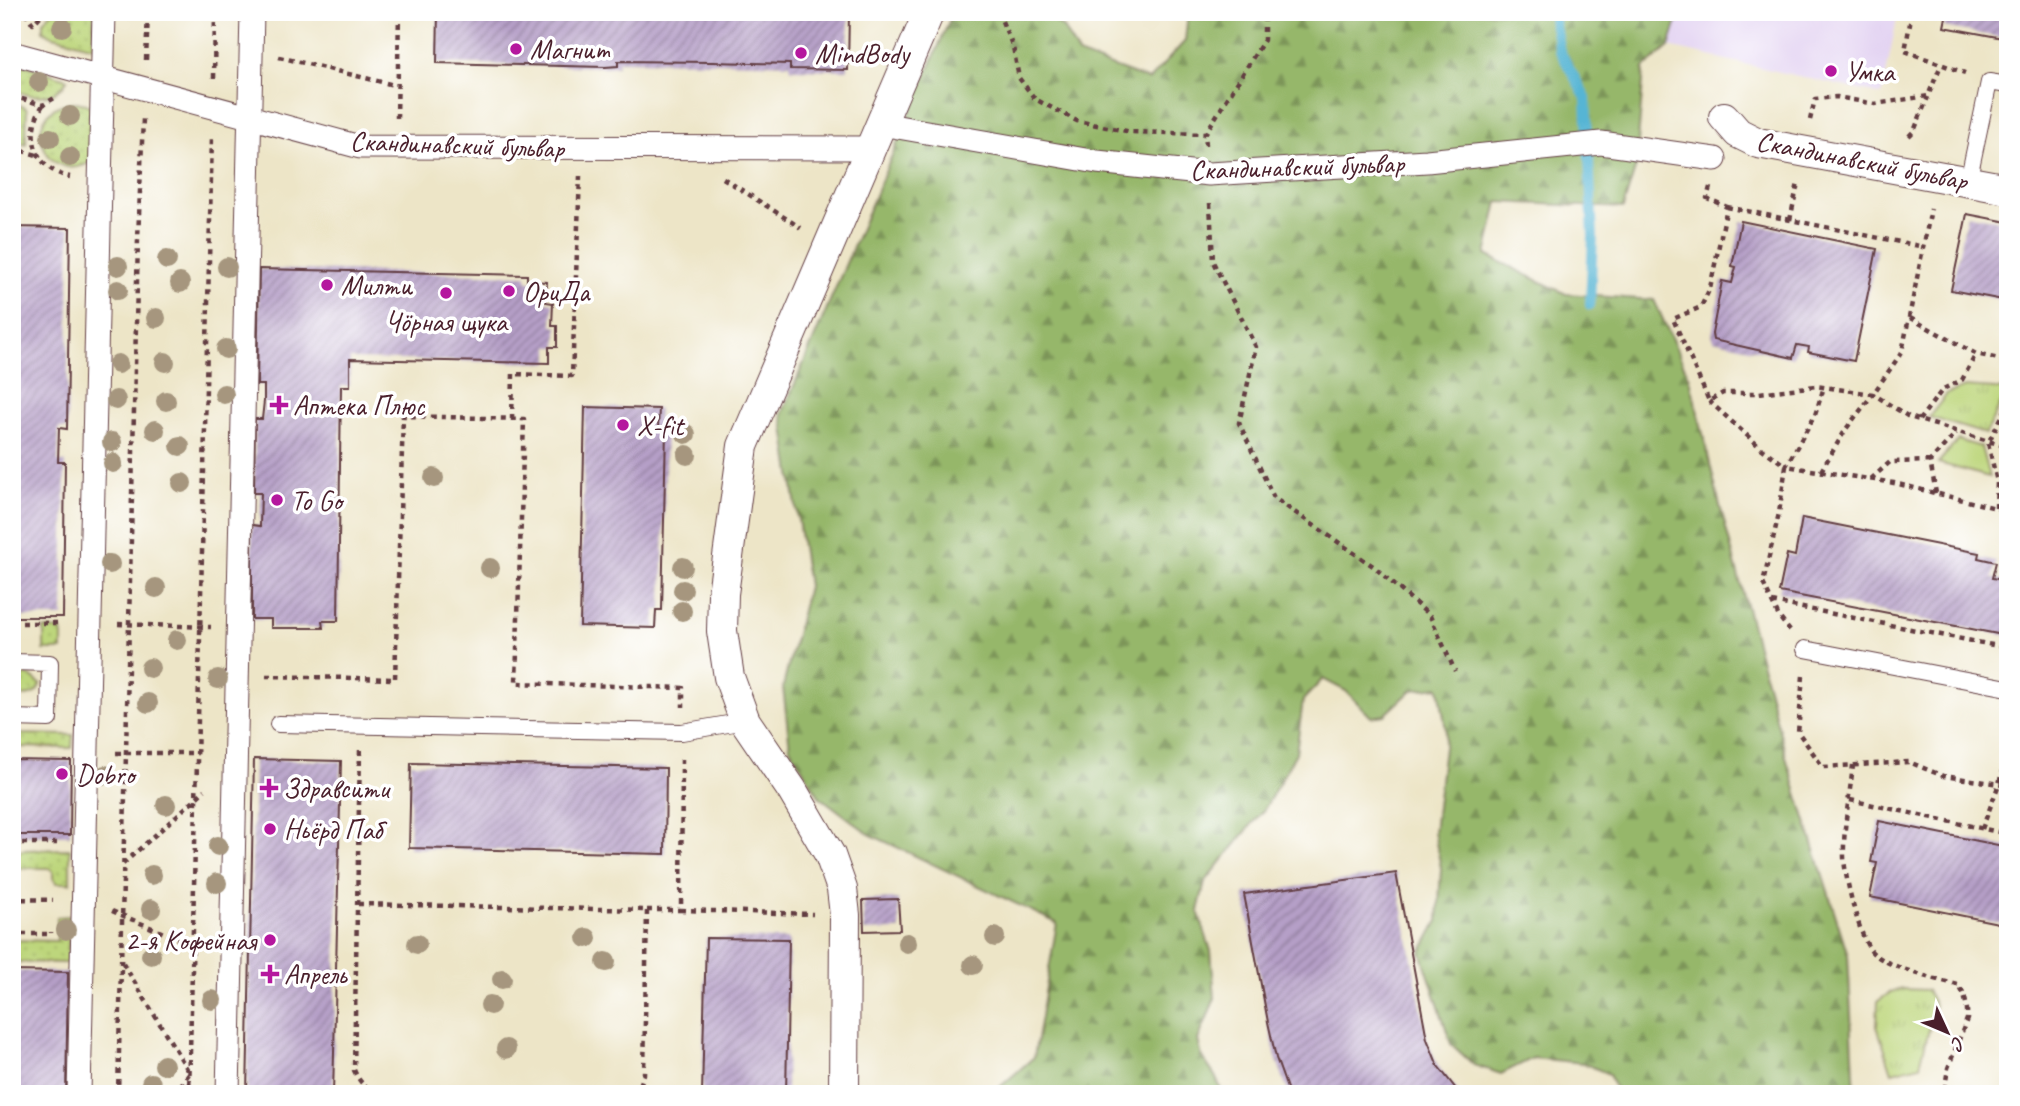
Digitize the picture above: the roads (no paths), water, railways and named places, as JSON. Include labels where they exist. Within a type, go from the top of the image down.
[{"type":"street","points":[[79,1094],[104,12]]},
{"type":"street","points":[[228,1094],[252,12]]},
{"type":"street","points":[[844,1094],[845,915],[842,889],[819,834],[745,721],[729,677],[722,631],[723,594],[743,446],[929,12]]},
{"type":"street","name":"Скандинавский бульвар","points":[[12,53],[360,147],[581,148],[876,136],[1209,174],[1427,161],[1601,143],[1716,159]]},
{"type":"street","name":"Скандинавский бульвар","points":[[1724,117],[1738,133],[1758,143],[2008,189]]},
{"type":"lane","points":[[1968,182],[1989,82],[2008,85]]},
{"type":"lane","points":[[1805,649],[2008,688]]},
{"type":"lane","points":[[12,663],[50,663],[49,719],[12,718]]},
{"type":"lane","points":[[278,724],[682,733],[745,721]]},
{"type":"waterway","points":[[1552,12],[1560,51],[1586,98],[1593,236],[1590,305]]},
{"type":"place","name":"Магнит","points":[[516,49]]},
{"type":"place","name":"MindBody","points":[[801,53]]},
{"type":"place","name":"Умка","points":[[1831,71]]},
{"type":"place","name":"Милти","points":[[327,285]]},
{"type":"place","name":"ОриДа","points":[[509,291]]},
{"type":"place","name":"Чöрная щука","points":[[446,293]]},
{"type":"place","name":"Аптека Плюс","points":[[279,405]]},
{"type":"place","name":"X-fit","points":[[623,425]]},
{"type":"place","name":"To Go","points":[[277,500]]},
{"type":"place","name":"Dobro","points":[[62,774]]},
{"type":"place","name":"Здравсити","points":[[269,788]]},
{"type":"place","name":"Ньёрд Паб","points":[[270,829]]},
{"type":"place","name":"2-я Кофейная","points":[[270,940]]},
{"type":"place","name":"Апрель","points":[[270,974]]}]
